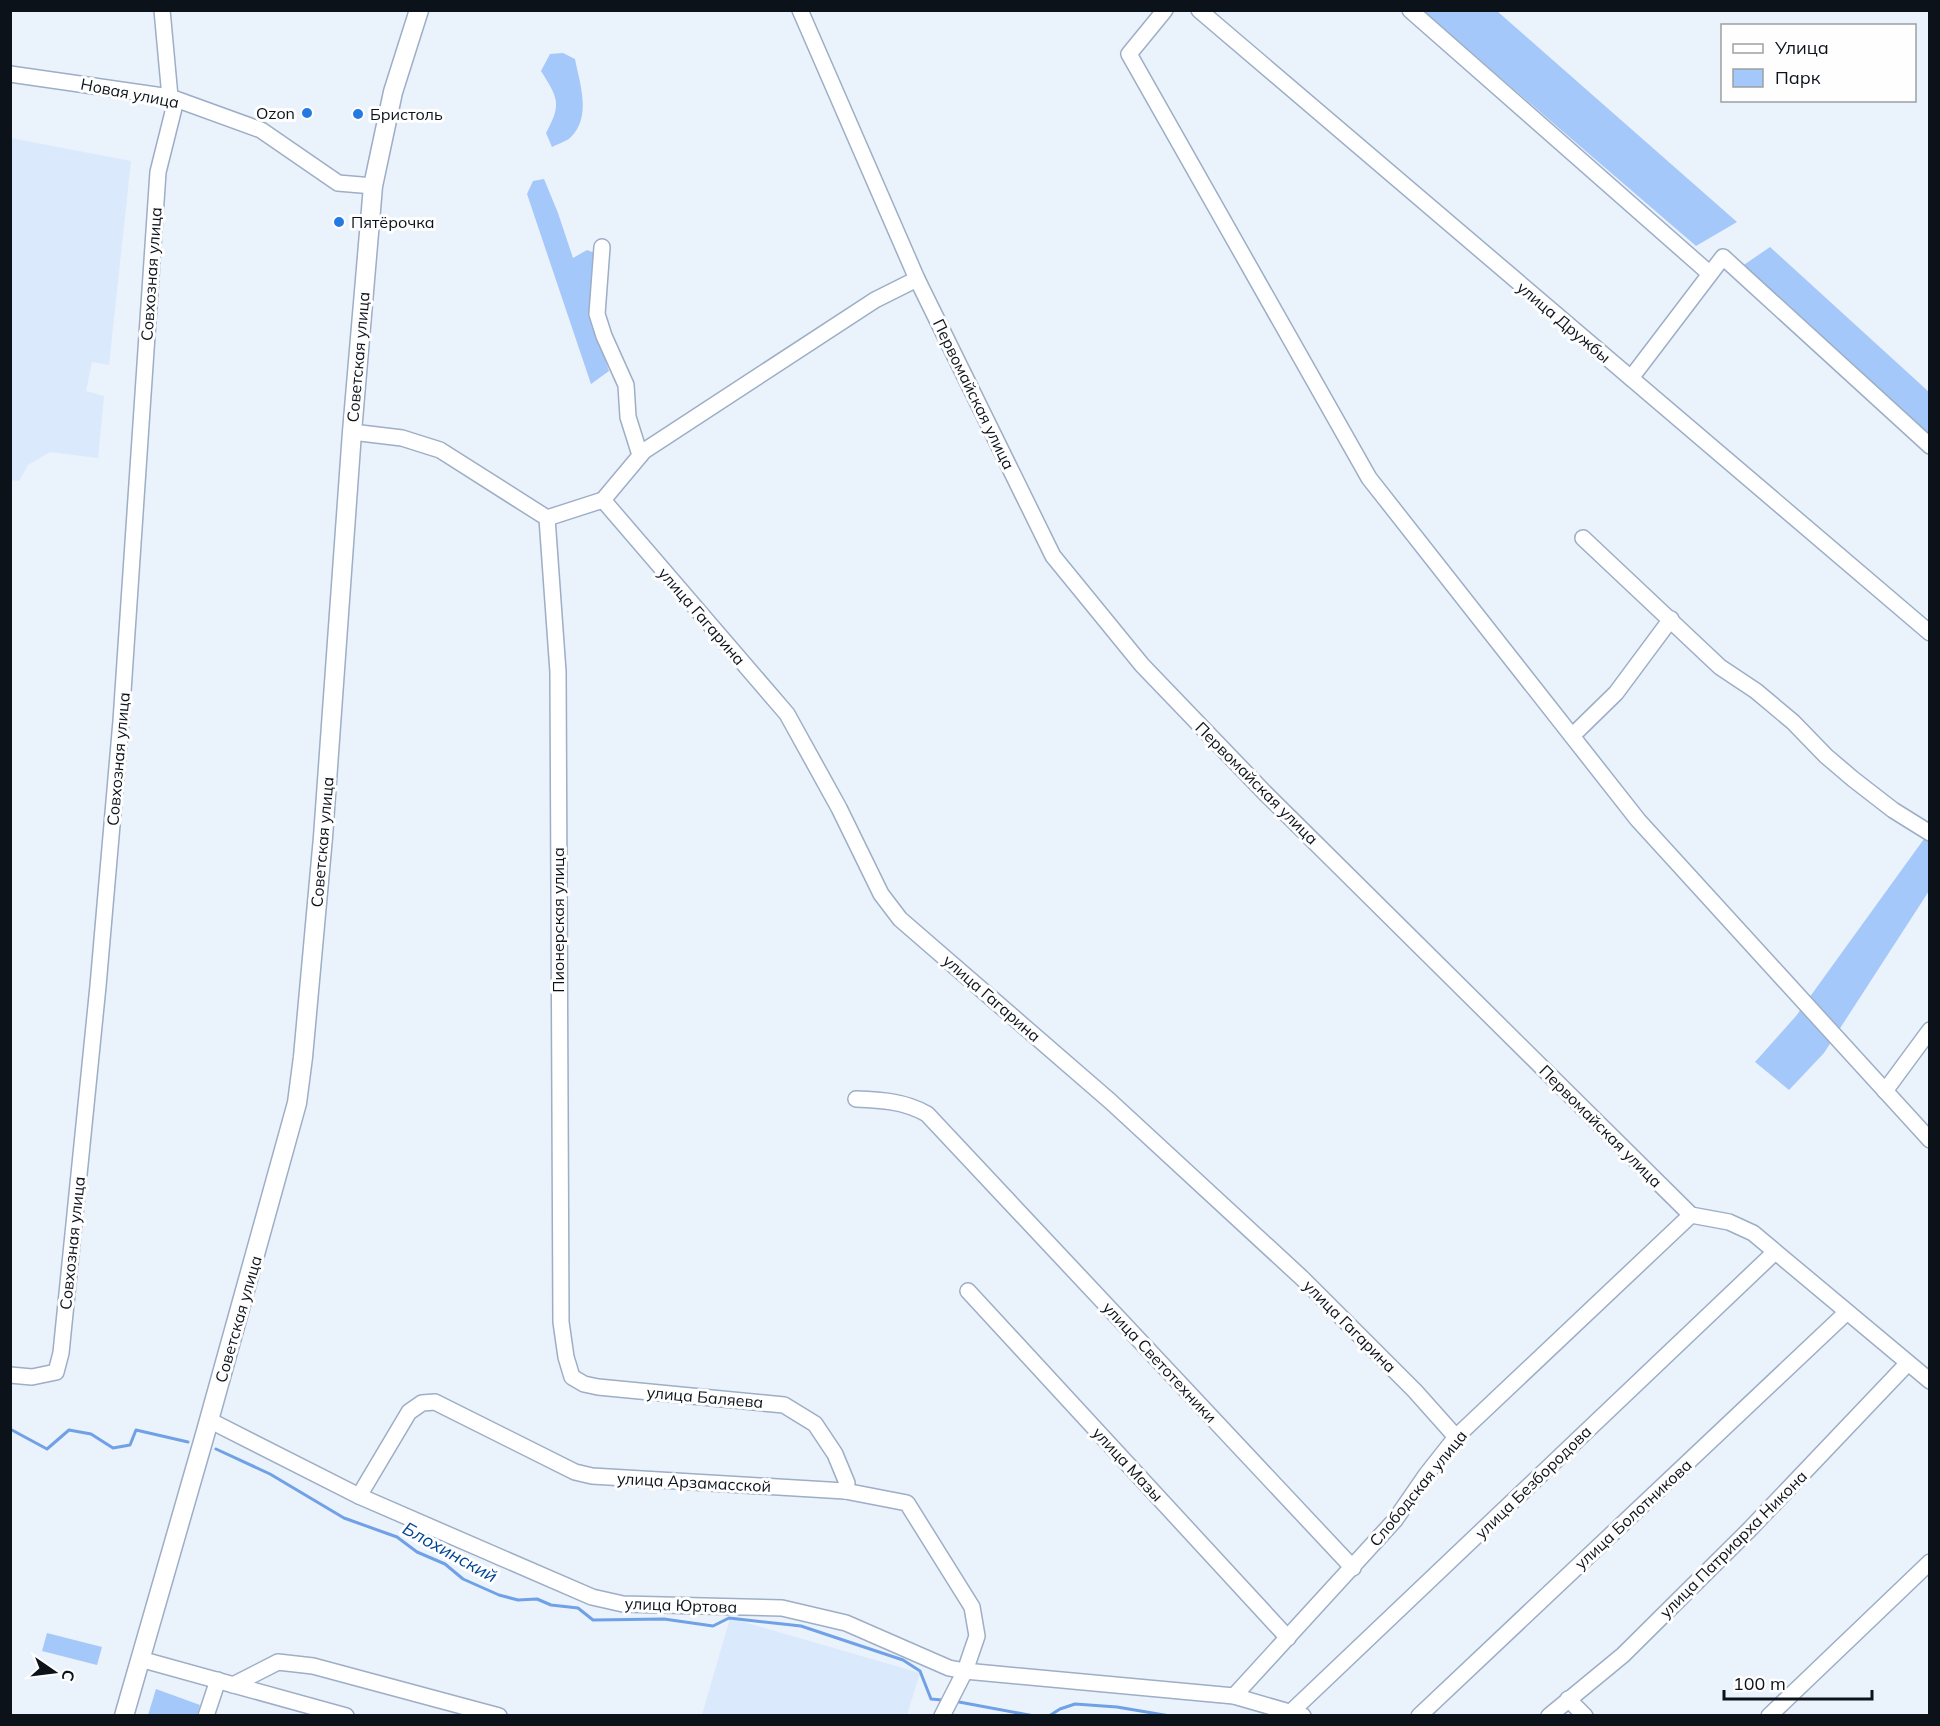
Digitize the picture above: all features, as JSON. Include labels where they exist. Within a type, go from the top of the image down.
[{"type":"main road","name":"Советская улица","points":[[124,1716],[297,1103],[323,837],[352,432],[373,186],[393,92],[419,10]]},
{"type":"street","points":[[162,10],[173,99]]},
{"type":"street","name":"Первомайская улица","points":[[800,10],[917,279],[1053,556],[1142,665],[1265,793],[1690,1215]]},
{"type":"street","points":[[1165,10],[1129,54],[1369,478],[1638,820],[1929,1140]]},
{"type":"street","name":"улица Дружбы","points":[[1199,10],[1929,633]]},
{"type":"street","points":[[1410,10],[1710,273]]},
{"type":"street","name":"Новая улица","points":[[10,74],[173,99],[261,130],[338,183],[373,186]]},
{"type":"street","name":"Совхозная улица","points":[[10,1375],[32,1377],[56,1372],[61,1353],[97,998],[121,722],[158,172],[173,99]]},
{"type":"street","points":[[602,247],[597,314],[604,336],[626,385],[628,417],[640,456]]},
{"type":"street","points":[[1631,378],[1723,257],[1929,446]]},
{"type":"street","points":[[352,432],[402,438],[440,450],[547,518],[603,500],[644,451],[875,300],[917,279]]},
{"type":"street","name":"улица Гагарина","points":[[603,500],[788,714],[839,808],[881,894],[900,919],[1110,1101],[1303,1279],[1415,1391],[1456,1437]]},
{"type":"street","name":"Пионерская улица","points":[[547,518],[558,672],[561,1322]]},
{"type":"street","points":[[1583,538],[1720,667],[1772,704],[1853,779],[1893,810],[1929,833]]},
{"type":"street","points":[[1572,736],[1616,693],[1671,619]]},
{"type":"street","points":[[1886,1091],[1929,1030]]},
{"type":"street","name":"улица Светотехники","points":[[856,1099],[884,1100],[911,1105],[927,1113],[1353,1568]]},
{"type":"street","points":[[1690,1215],[1729,1222],[1753,1233],[1929,1381]]},
{"type":"street","name":"Слободская улица","points":[[1234,1696],[1395,1520],[1456,1437],[1690,1215]]},
{"type":"street","name":"улица Безбородова","points":[[1297,1714],[1775,1252]]},
{"type":"street","name":"улица Мазы","points":[[968,1291],[1288,1638]]},
{"type":"street","name":"улица Болотникова","points":[[1419,1716],[1847,1312]]},
{"type":"street","name":"улица Баляева","points":[[561,1322],[566,1357],[572,1377],[584,1384],[784,1405],[815,1424],[835,1454],[847,1483],[845,1491]]},
{"type":"street","name":"улица Патриарха Никона","points":[[1549,1716],[1623,1655],[1750,1529],[1908,1363]]},
{"type":"street","name":"улица Арзамасской","points":[[359,1496],[409,1412],[422,1403],[435,1402],[575,1472],[592,1476],[845,1491],[908,1503],[972,1607],[977,1636],[965,1671],[942,1716]]},
{"type":"street","name":"улица Юртова","points":[[209,1420],[359,1496],[592,1597],[623,1605],[782,1608],[846,1623],[940,1664],[965,1671],[1234,1696],[1297,1714]]},
{"type":"street","points":[[1769,1716],[1929,1562]]},
{"type":"street","points":[[140,1659],[346,1716]]},
{"type":"street","points":[[233,1684],[278,1662],[314,1666],[499,1716]]},
{"type":"street","points":[[206,1716],[218,1680]]},
{"type":"street","points":[[1569,1699],[1585,1716]]},
{"type":"shaded area","points":[[11,138],[131,161],[109,365],[92,362],[86,391],[104,396],[98,458],[50,452],[28,465],[19,481],[10,480]]},
{"type":"shaded area","points":[[730,1618],[920,1673],[907,1715],[702,1715]]},
{"type":"green space","points":[[1423,11],[1497,11],[1737,222],[1696,246]]},
{"type":"green space","points":[[563,53],[575,59],[583,111],[577,130],[566,141],[552,147],[546,133],[554,115],[556,101],[541,71],[550,54]]},
{"type":"green space","points":[[544,179],[573,258],[587,250],[595,253],[592,319],[609,371],[591,384],[527,194],[533,181]]},
{"type":"green space","points":[[1770,247],[1929,392],[1929,442],[1735,271]]},
{"type":"green space","points":[[1929,832],[1929,891],[1824,1053],[1789,1090],[1755,1062],[1796,1016]]},
{"type":"green space","points":[[47,1633],[102,1647],[97,1665],[42,1651]]},
{"type":"green space","points":[[156,1689],[200,1705],[197,1715],[148,1715]]},
{"type":"waterway","name":"Блохинский","points":[[10,1429],[47,1449],[69,1430],[91,1434],[113,1448],[130,1445],[136,1430],[188,1442]]},
{"type":"waterway","name":"Блохинский","points":[[216,1449],[270,1474],[344,1518],[397,1537],[417,1552],[445,1564],[463,1579],[499,1595],[518,1600],[537,1599],[551,1605],[578,1608],[593,1620],[664,1619],[713,1626],[729,1618],[801,1626],[903,1660],[920,1671],[931,1699],[942,1700]]},
{"type":"waterway","name":"Блохинский","points":[[959,1702],[1034,1716]]},
{"type":"waterway","name":"Блохинский","points":[[1049,1716],[1075,1704],[1117,1707],[1170,1716]]},
{"type":"place","name":"Ozon","points":[[307,113]]},
{"type":"place","name":"Бристоль","points":[[358,114]]},
{"type":"place","name":"Пятёрочка","points":[[339,222]]}]
